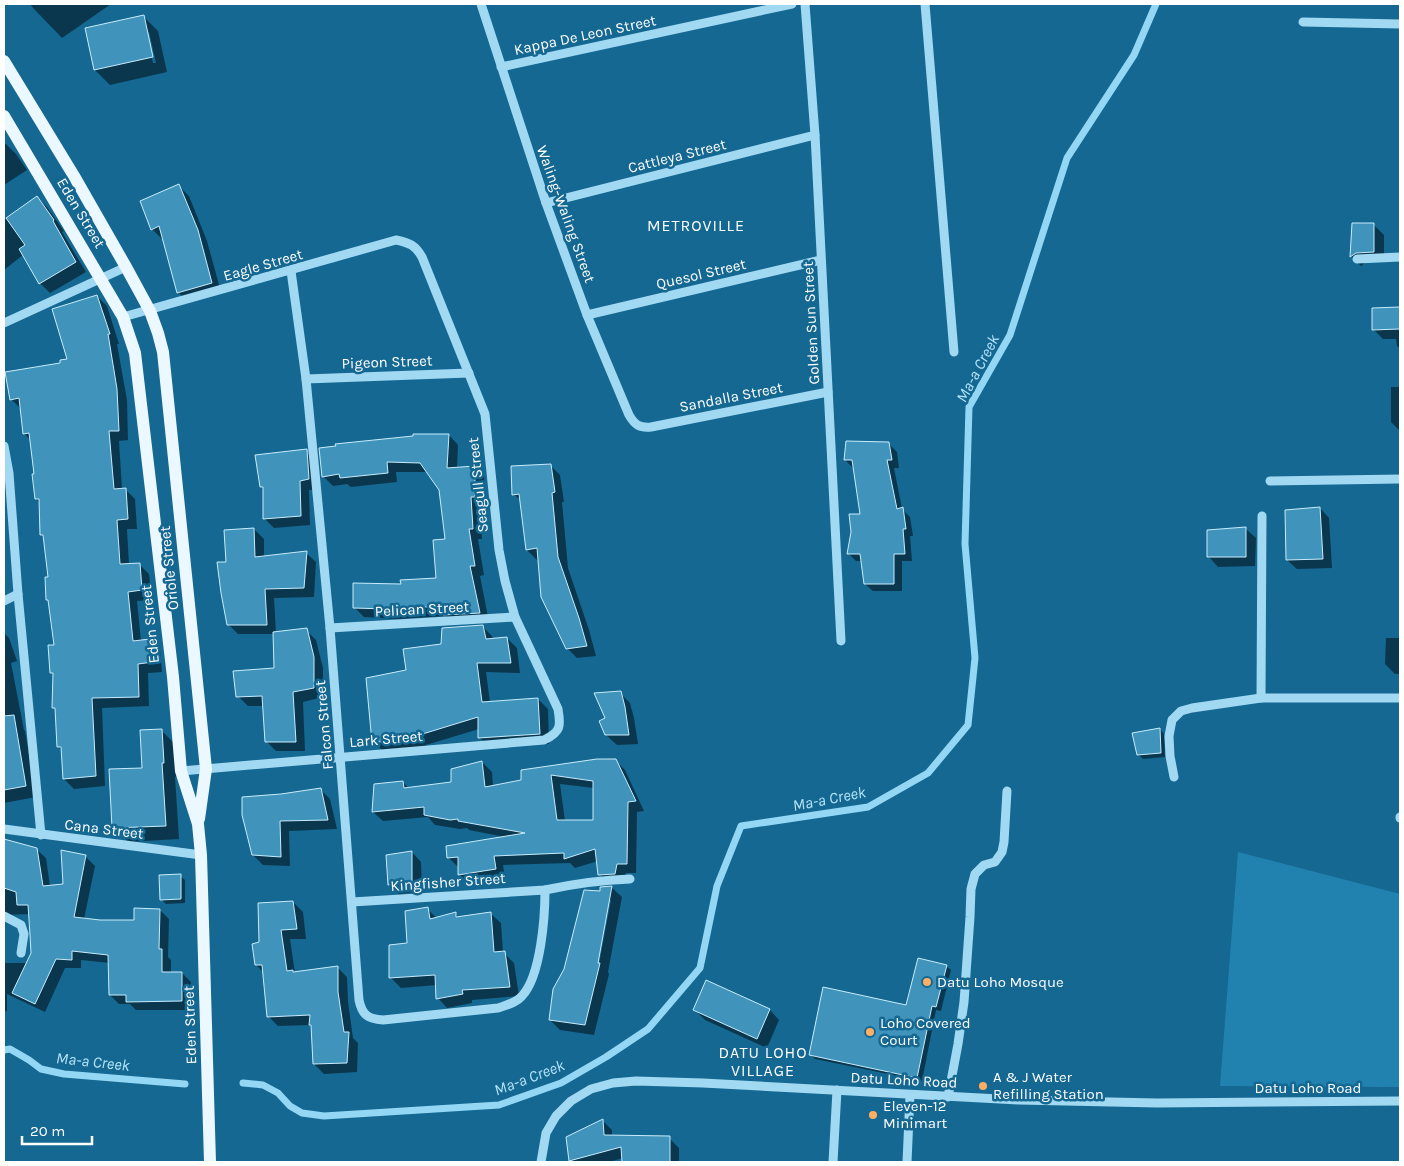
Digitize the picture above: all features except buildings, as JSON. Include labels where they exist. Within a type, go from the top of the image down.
[{"type":"main road","name":"Eden Street","points":[[4,61],[74,176],[150,311]]},
{"type":"main road","name":"Eden Street","points":[[4,116],[101,278],[123,318],[135,353],[181,771],[198,824],[201,855],[210,1162]]},
{"type":"main road","name":"Oriole Street","points":[[150,311],[163,352],[206,769],[198,824]]},
{"type":"street","name":"Waling-Waling Street","points":[[481,4],[546,203],[587,315],[629,415],[633,423],[638,427]]},
{"type":"street","name":"Kappa De Leon Street","points":[[501,68],[792,4]]},
{"type":"street","name":"Golden Sun Street","points":[[805,4],[815,135],[841,641]]},
{"type":"street","points":[[925,4],[954,352]]},
{"type":"street","points":[[1303,22],[1400,24]]},
{"type":"street","name":"Cattleya Street","points":[[546,203],[815,135]]},
{"type":"street","name":"Eagle Street","points":[[123,318],[396,240],[409,243]]},
{"type":"street","name":"Seagull Street","points":[[409,243],[417,249],[422,258],[485,414],[499,550],[505,581],[515,617],[558,709],[559,729]]},
{"type":"street","points":[[1357,259],[1400,257]]},
{"type":"street","name":"Quesol Street","points":[[587,315],[821,260]]},
{"type":"street","points":[[4,323],[126,267]]},
{"type":"street","name":"Falcon Street","points":[[291,271],[306,379],[330,628],[361,1008],[372,1019],[383,1020],[498,1008],[512,1004],[522,996],[534,976],[545,914],[545,890]]},
{"type":"street","name":"Pigeon Street","points":[[306,379],[469,373]]},
{"type":"street","name":"Sandalla Street","points":[[638,427],[651,427],[828,392]]},
{"type":"street","points":[[4,446],[41,834]]},
{"type":"street","points":[[1270,481],[1400,480]]},
{"type":"street","points":[[1261,698],[1262,516]]},
{"type":"street","points":[[4,601],[18,594]]},
{"type":"street","name":"Pelican Street","points":[[330,628],[515,617]]},
{"type":"street","points":[[1174,777],[1169,736],[1172,720],[1181,711],[1261,698],[1400,698]]},
{"type":"street","name":"Lark Street","points":[[181,771],[544,740],[559,729]]},
{"type":"street","points":[[948,1096],[964,1002],[971,889],[975,874],[984,866],[995,862],[1002,852],[1007,791]]},
{"type":"street","name":"Cana Street","points":[[4,829],[201,855]]},
{"type":"street","name":"Kingfisher Street","points":[[352,902],[545,890],[602,880],[630,879]]},
{"type":"street","points":[[4,916],[21,925],[24,934],[21,952]]},
{"type":"street","name":"Datu Loho Road","points":[[541,1162],[546,1133],[556,1116],[571,1101],[591,1089],[613,1083],[636,1081],[694,1082],[1019,1100],[1156,1103],[1400,1101]]},
{"type":"street","points":[[833,1162],[837,1090]]},
{"type":"street","points":[[907,1162],[910,1095]]},
{"type":"shaded area","points":[[1238,852],[1400,894],[1400,1087],[1220,1086]]},
{"type":"waterway","name":"Ma-a Creek","points":[[243,1083],[263,1085],[278,1093],[290,1106],[302,1113],[324,1116],[499,1105],[561,1083],[606,1057],[648,1029],[700,968],[717,886],[741,826],[868,807],[928,773],[968,725],[975,658],[965,544],[969,407],[1010,335],[1067,158],[1134,55],[1156,4]]},
{"type":"waterway","name":"Ma-a Creek","points":[[4,1050],[10,1049],[41,1069],[64,1074],[185,1084]]},
{"type":"place","name":"Datu Loho Mosque","points":[[927,982]]},
{"type":"place","name":"Loho Covered Court","points":[[870,1032]]},
{"type":"place","name":"A & J Water Refilling Station","points":[[983,1086]]},
{"type":"place","name":"Eleven-12 Minimart","points":[[873,1115]]},
{"type":"district","name":"METROVILLE","points":[[696,225]]},
{"type":"district","name":"DATU LOHO VILLAGE","points":[[763,1061]]}]
